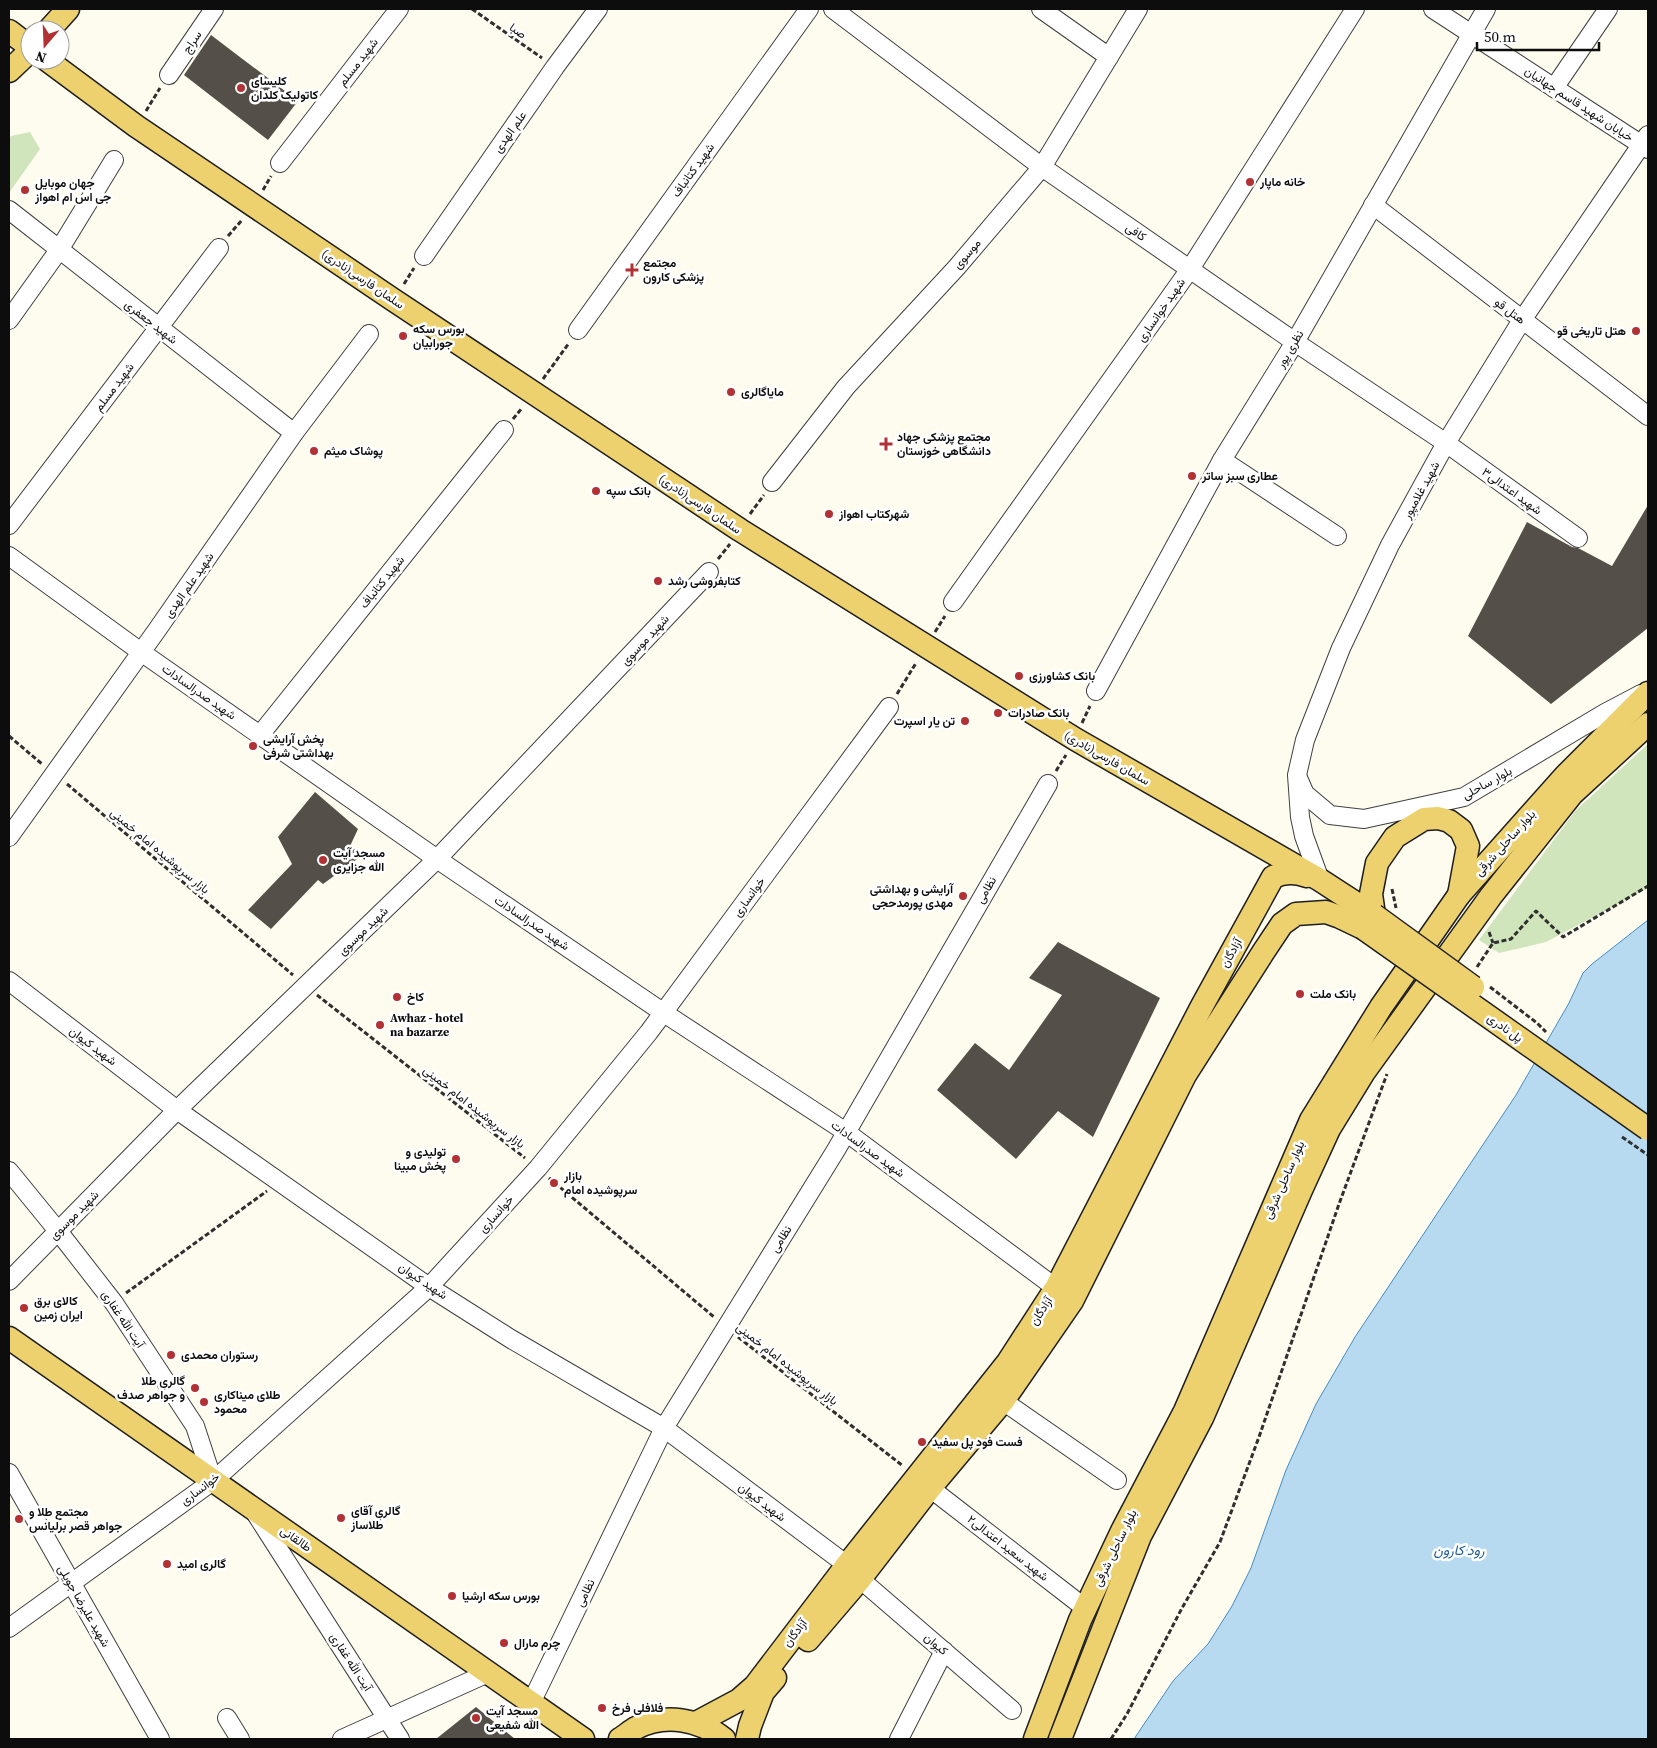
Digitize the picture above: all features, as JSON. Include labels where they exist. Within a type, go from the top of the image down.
[{"type":"main road","points":[[58,20],[68,9]]},
{"type":"main road","points":[[9,31],[20,40]]},
{"type":"main road","points":[[9,71],[20,59]]},
{"type":"main road","name":"سلمان فارسی(نادری)","points":[[61,70],[144,131],[392,299],[740,530],[1075,740],[1320,880],[1368,921]]},
{"type":"main road","name":"بلوار ساحلی شرقی","points":[[1035,1739],[1085,1608],[1123,1529],[1185,1411],[1311,1120],[1381,1007],[1459,895],[1565,776],[1648,691]]},
{"type":"main road","name":"بلوار ساحلی شرقی","points":[[1060,1739],[1140,1536],[1202,1418],[1329,1129],[1364,1072],[1491,896],[1572,794],[1648,724]]},
{"type":"main road","points":[[1368,921],[1377,863],[1395,837],[1424,819],[1438,818],[1449,821],[1461,830],[1468,846],[1459,895]]},
{"type":"main road","name":"آزادگان","points":[[747,1739],[763,1692],[923,1482],[1008,1362],[1056,1288],[1202,1006],[1273,876],[1284,872],[1296,873],[1320,880]]},
{"type":"main road","name":"آزادگان","points":[[923,1482],[1004,1401],[1072,1301],[1185,1075],[1282,924],[1296,914],[1326,912],[1368,921]]},
{"type":"main road","name":"پل نادری","points":[[1368,921],[1648,1113]]},
{"type":"main road","name":"پل نادری","points":[[1368,921],[1648,1129]]},
{"type":"main road","name":"طالقانی","points":[[9,1338],[583,1739]]},
{"type":"main road","name":"آزادگان","points":[[696,1723],[739,1700],[755,1686],[853,1572]]},
{"type":"main road","points":[[620,1739],[636,1728],[655,1721],[676,1719],[696,1723],[724,1739]]},
{"type":"street","name":"سراج","points":[[169,75],[214,9]]},
{"type":"street","name":"شهید مسلم","points":[[280,163],[399,9]]},
{"type":"street","name":"علم الهدی","points":[[424,256],[555,67],[598,9]]},
{"type":"street","name":"شهید کتانباف","points":[[578,330],[809,9]]},
{"type":"street","name":"کافی","points":[[833,9],[1042,167],[1295,342],[1446,443]]},
{"type":"street","points":[[1041,9],[1109,57]]},
{"type":"street","name":"موسوی","points":[[772,482],[846,387],[957,267],[1042,167],[1138,9]]},
{"type":"street","name":"شهید خوانساری","points":[[953,602],[1190,268],[1355,9]]},
{"type":"street","name":"خیابان شهید قاسم جهانیان","points":[[1433,9],[1554,88],[1646,143]]},
{"type":"street","name":"نظری پور","points":[[1096,691],[1222,460],[1295,342],[1486,9]]},
{"type":"street","points":[[1554,88],[1608,9]]},
{"type":"street","name":"شهید غلامپور","points":[[1320,880],[1304,836],[1300,817],[1297,775],[1305,740],[1340,648],[1390,546],[1446,443],[1522,320],[1646,143]]},
{"type":"street","points":[[9,320],[59,250],[114,160]]},
{"type":"street","name":"هتل قو","points":[[1373,206],[1648,416]]},
{"type":"street","name":"شهید جعفری","points":[[9,210],[294,433]]},
{"type":"street","name":"شهید مسلم","points":[[9,525],[219,248]]},
{"type":"street","name":"شهید علم الهدی","points":[[9,837],[294,433],[369,334]]},
{"type":"street","name":"شهید کتانباف","points":[[260,735],[504,430]]},
{"type":"street","name":"شهید اعتدالی۳","points":[[1446,443],[1578,538]]},
{"type":"street","points":[[1222,460],[1337,536]]},
{"type":"street","name":"شهید صدرالسادات","points":[[9,556],[141,652],[437,859],[664,1013],[846,1132],[1056,1288]]},
{"type":"street","name":"شهید موسوی","points":[[9,1281],[177,1110],[437,859],[709,572]]},
{"type":"street","name":"بلوار ساحلی","points":[[1297,775],[1305,794],[1330,815],[1364,819],[1447,802],[1464,797],[1605,713],[1648,691]]},
{"type":"street","name":"خوانساری","points":[[9,1628],[213,1481],[429,1287],[538,1168],[664,1013],[889,707]]},
{"type":"street","name":"نظامی","points":[[531,1703],[664,1428],[846,1132],[1048,784]]},
{"type":"street","name":"شهید کیوان","points":[[9,982],[177,1110],[429,1287],[511,1338],[664,1428],[853,1572]]},
{"type":"street","name":"آیت الله غفاری","points":[[9,1171],[114,1303],[195,1426],[213,1481]]},
{"type":"street","points":[[1004,1401],[1117,1480]]},
{"type":"street","name":"شهید علیرضا جویلی","points":[[9,1473],[160,1739]]},
{"type":"street","name":"شهید سعید اعتدالی۲","points":[[923,1482],[1085,1608]]},
{"type":"street","name":"آیت الله غفاری","points":[[253,1509],[400,1739]]},
{"type":"street","name":"کیوان","points":[[853,1572],[1012,1710]]},
{"type":"street","points":[[899,1739],[944,1651]]},
{"type":"street","points":[[342,1739],[488,1673]]},
{"type":"street","points":[[227,1718],[240,1739]]},
{"type":"path","name":"صبا","points":[[472,9],[555,67]]},
{"type":"path","name":"بازار سرپوشیده امام خمینی","points":[[9,736],[306,986],[538,1168],[726,1327],[923,1482]]},
{"type":"path","points":[[1377,863],[1391,882],[1396,910]]},
{"type":"path","points":[[1473,974],[1493,943],[1511,939],[1536,911],[1563,937],[1648,886]]},
{"type":"path","points":[[1488,986],[1548,1034]]},
{"type":"path","points":[[1111,1739],[1127,1714],[1182,1608],[1220,1542],[1259,1437],[1339,1204],[1390,1068]]},
{"type":"path","points":[[114,1303],[280,1181]]},
{"type":"green space","points":[[30,132],[40,149],[9,193],[9,139],[11,136]]},
{"type":"green space","points":[[1648,744],[1648,888],[1546,942],[1499,953],[1479,940],[1576,810]]},
{"type":"water","name":"رود کارون","points":[[1648,920],[1648,1739],[1134,1739],[1173,1681],[1208,1644],[1232,1606],[1251,1568],[1286,1470],[1316,1404],[1355,1337],[1516,1095],[1569,1003],[1583,973]]},
{"type":"building","name":"کلیسای کاتولیک کلدان","points":[[211,35],[298,101],[268,140],[184,75]]},
{"type":"building","points":[[1648,505],[1648,628],[1551,704],[1468,636],[1527,522],[1572,547],[1578,548],[1612,566]]},
{"type":"building","name":"مسجد آیت الله جزایری","points":[[315,792],[358,829],[351,844],[360,857],[323,884],[318,880],[271,929],[248,910],[292,864],[278,837]]},
{"type":"building","points":[[1058,942],[1160,998],[1093,1137],[1058,1111],[1016,1159],[937,1090],[975,1043],[1009,1070],[1062,995],[1029,978]]},
{"type":"building","name":"مسجد آیت الله شفیعی","points":[[476,1707],[515,1739],[436,1739]]},
{"type":"place","name":"کلیسای کاتولیک کلدان","points":[[241,88]]},
{"type":"place","name":"خانه ماپار","points":[[1250,182]]},
{"type":"place","name":"جهان موبایل جی اس ام اهواز","points":[[25,190]]},
{"type":"place","name":"مجتمع پزشکی کارون","points":[[632,270]]},
{"type":"place","name":"هتل تاریخی قو","points":[[1636,331]]},
{"type":"place","name":"بورس سکه جورابیان","points":[[403,336]]},
{"type":"place","name":"مایاگالری","points":[[731,392]]},
{"type":"place","name":"مجتمع پزشکی جهاد دانشگاهی خوزستان","points":[[886,444]]},
{"type":"place","name":"پوشاک میثم","points":[[314,451]]},
{"type":"place","name":"عطاری سبز ساتر","points":[[1192,476]]},
{"type":"place","name":"بانک سپه","points":[[596,491]]},
{"type":"place","name":"شهرکتاب اهواز","points":[[829,514]]},
{"type":"place","name":"کتابفروشی رشد","points":[[658,581]]},
{"type":"place","name":"بانک کشاورزی","points":[[1019,676]]},
{"type":"place","name":"بانک صادرات","points":[[998,713]]},
{"type":"place","name":"تن یار اسپرت","points":[[965,721]]},
{"type":"place","name":"پخش آرایشی بهداشتی شرفی","points":[[253,746]]},
{"type":"place","name":"مسجد آیت الله جزایری","points":[[323,860]]},
{"type":"place","name":"آرایشی و بهداشتی مهدی پورمدحجی","points":[[963,896]]},
{"type":"place","name":"بانک ملت","points":[[1300,994]]},
{"type":"place","name":"کاخ","points":[[397,997]]},
{"type":"place","name":"Awhaz - hotel na bazarze","points":[[380,1025]]},
{"type":"place","name":"تولیدی و پخش مبینا","points":[[456,1159]]},
{"type":"place","name":"بازار سرپوشیده امام","points":[[554,1183]]},
{"type":"place","name":"کالای برق ایران زمین","points":[[24,1308]]},
{"type":"place","name":"رستوران محمدی","points":[[171,1355]]},
{"type":"place","name":"گالري طلا و جواهر صدف","points":[[195,1388]]},
{"type":"place","name":"طلای میناکاری محمود","points":[[204,1402]]},
{"type":"place","name":"فست فود پل سفید","points":[[922,1442]]},
{"type":"place","name":"گالري آقاي طلاساز","points":[[341,1518]]},
{"type":"place","name":"مجتمع طلا و جواهر قصر برليانس","points":[[19,1519]]},
{"type":"place","name":"گالری امید","points":[[167,1564]]},
{"type":"place","name":"بورس سکه ارشیا","points":[[452,1596]]},
{"type":"place","name":"چرم مارال","points":[[504,1643]]},
{"type":"place","name":"فلافلی فرخ","points":[[602,1708]]},
{"type":"place","name":"مسجد آیت الله شفیعی","points":[[476,1718]]}]
